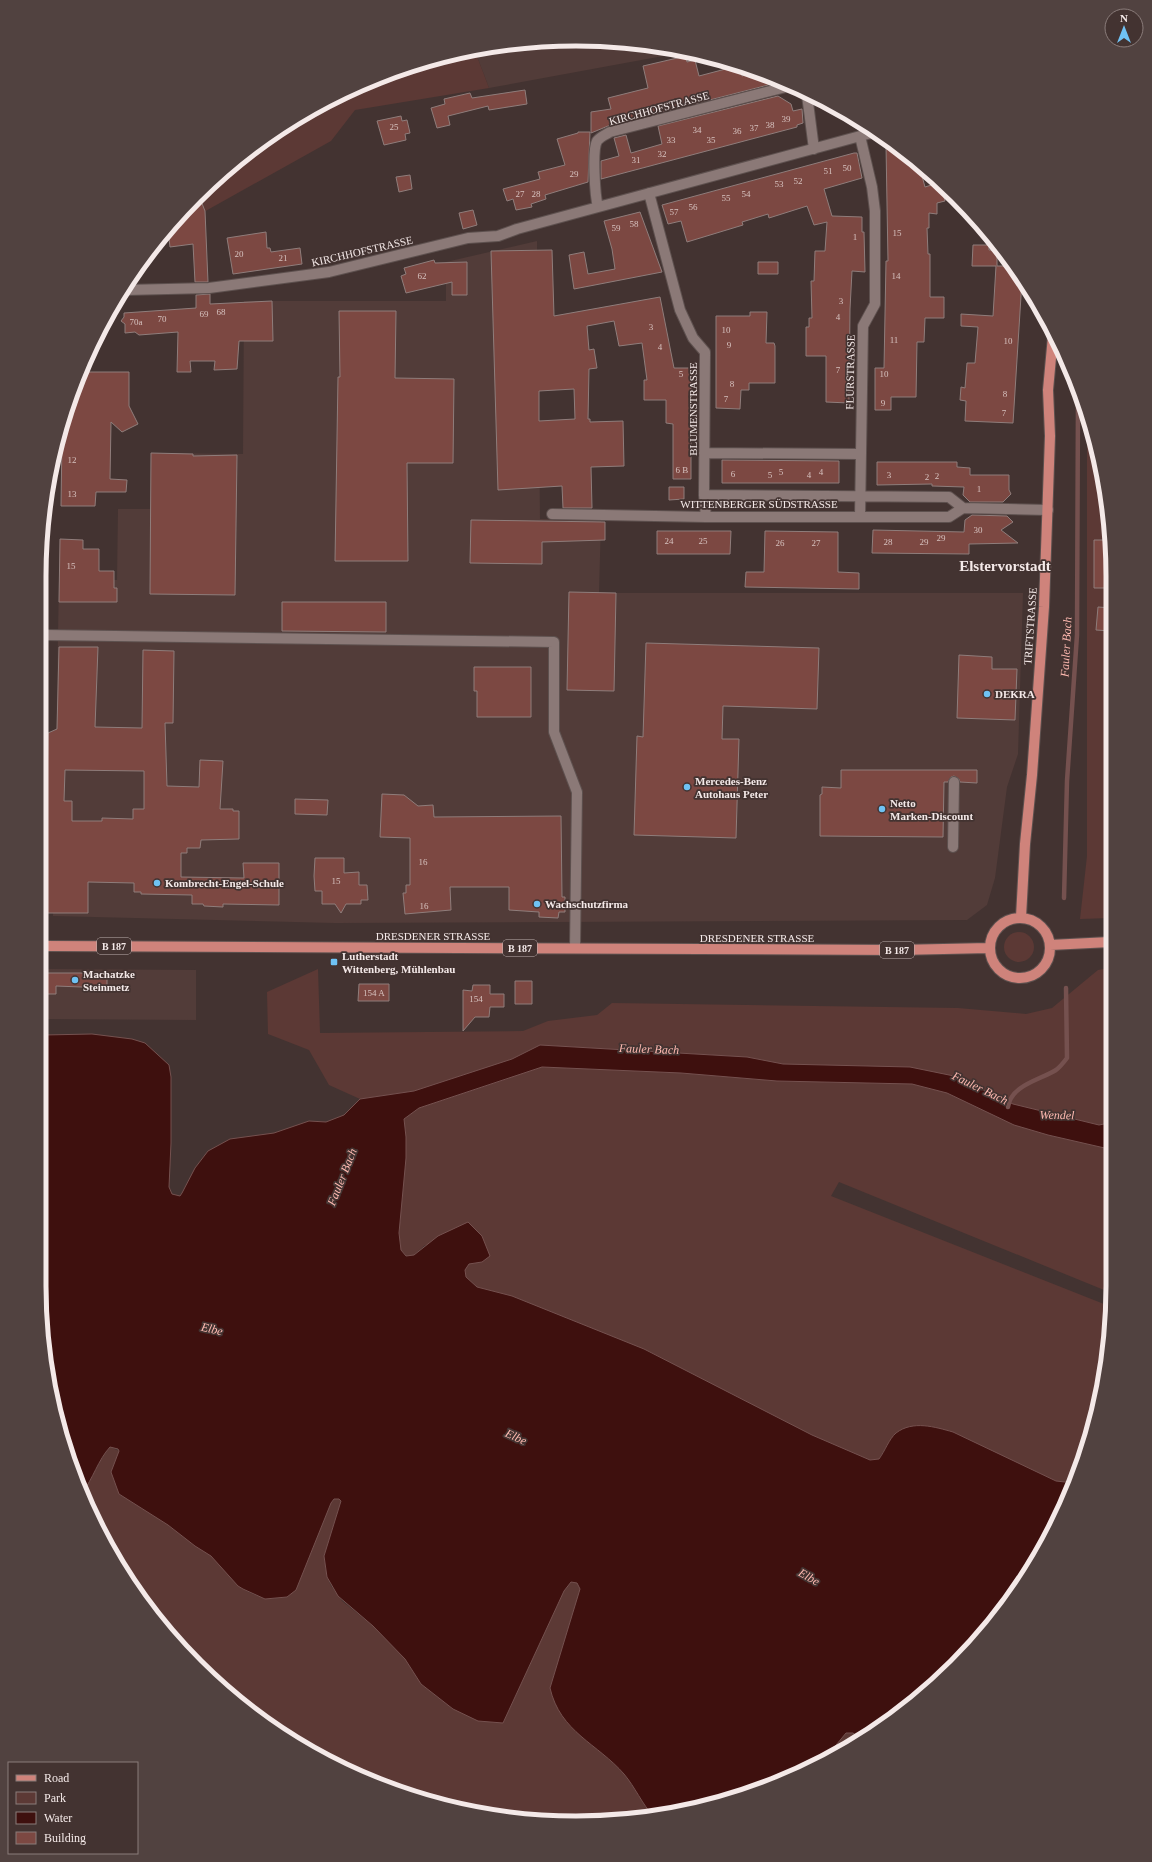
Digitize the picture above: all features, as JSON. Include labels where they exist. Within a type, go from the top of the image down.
[{"type":"main road","name":"TRIFTSTRASSE","points":[[1021,917],[1025,844],[1042,631],[1050,436],[1048,390],[1056,352]]},
{"type":"main road","points":[[1021,917],[1038,923],[1048,936],[1050,945],[1050,953],[1043,968],[1030,977],[1022,978],[1006,974],[999,970],[990,956],[989,948],[992,936],[998,926],[1009,919],[1021,917]]},
{"type":"main road","points":[[1050,945],[1106,942]]},
{"type":"main road","name":"DRESDENER STRASSE","points":[[46,946],[898,950],[989,948]]},
{"type":"street","name":"KIRCHHOFSTRASSE","points":[[598,207],[595,193],[595,148],[602,136],[610,132],[784,88]]},
{"type":"street","points":[[808,100],[814,149]]},
{"type":"street","name":"KIRCHHOFSTRASSE","points":[[130,290],[209,288],[336,271],[468,238],[498,236],[517,229],[868,134]]},
{"type":"street","name":"FLURSTRASSE","points":[[860,136],[874,199],[875,296],[875,304],[863,326],[860,517]]},
{"type":"street","name":"BLUMENSTRASSE","points":[[649,193],[680,310],[693,338],[705,352],[704,495],[706,517]]},
{"type":"street","points":[[704,453],[860,454]]},
{"type":"street","name":"WITTENBERGER SÜDSTRASSE","points":[[704,495],[949,497],[963,508]]},
{"type":"street","name":"WITTENBERGER SÜDSTRASSE","points":[[552,514],[706,517],[949,517],[963,508],[1048,510]]},
{"type":"street","points":[[46,635],[554,642],[554,732],[577,792],[575,948]]},
{"type":"street","points":[[953,847],[954,782]]},
{"type":"shaded area","points":[[576,46],[611,47],[670,55],[489,88],[477,55],[541,47]]},
{"type":"shaded area","points":[[537,241],[540,519],[601,520],[599,593],[1023,593],[1018,754],[1007,787],[995,878],[987,905],[967,920],[335,923],[53,916],[59,579],[117,580],[118,509],[151,509],[151,453],[243,454],[244,301],[446,301],[446,262]]},
{"type":"shaded area","points":[[46,969],[196,970],[196,1020],[46,1019]]},
{"type":"green space","points":[[477,55],[489,88],[355,110],[331,141],[202,213],[198,204],[227,178],[253,156],[282,135],[311,117],[373,86],[439,64]]},
{"type":"green space","points":[[1087,436],[1096,473],[1105,541],[1106,918],[1080,919],[1087,856]]},
{"type":"green space","points":[[1019,932],[1030,936],[1034,947],[1030,958],[1019,962],[1008,958],[1004,947],[1008,936]]},
{"type":"green space","points":[[318,969],[320,1033],[523,1031],[548,1021],[597,1015],[612,1003],[958,1008],[1026,1014],[1052,1008],[1098,970],[1106,969],[1106,1124],[1099,1125],[1013,1104],[954,1076],[783,1064],[747,1057],[540,1045],[512,1059],[414,1091],[360,1099],[329,1085],[309,1050],[268,1034],[267,992]]},
{"type":"green space","points":[[542,1067],[681,1073],[777,1081],[912,1084],[947,1093],[1014,1125],[1048,1135],[1106,1148],[1106,1291],[839,1182],[831,1196],[1105,1305],[1105,1321],[1096,1389],[1088,1423],[1069,1480],[1065,1482],[1056,1481],[953,1432],[889,1442],[879,1459],[870,1460],[812,1435],[644,1349],[512,1296],[477,1287],[466,1277],[464,1270],[469,1264],[482,1262],[425,1245],[414,1255],[406,1256],[401,1250],[399,1233],[406,1158],[404,1119],[419,1108]]},
{"type":"green space","points":[[110,1447],[119,1451],[111,1472],[119,1494],[168,1525],[195,1546],[212,1556],[238,1586],[265,1599],[287,1597],[296,1590],[331,1503],[334,1499],[339,1499],[341,1501],[324,1556],[327,1577],[331,1586],[342,1601],[373,1626],[405,1659],[421,1684],[453,1709],[460,1712],[503,1723],[564,1591],[571,1582],[577,1583],[580,1589],[550,1688],[563,1716],[581,1736],[614,1763],[624,1774],[649,1810],[611,1815],[576,1816],[541,1815],[473,1806],[439,1798],[373,1776],[311,1745],[282,1727],[253,1706],[201,1661],[156,1609],[135,1580],[117,1551],[85,1488]]},
{"type":"green space","points":[[849,1732],[856,1736],[834,1749],[846,1733]]},
{"type":"water","points":[[92,1034],[132,1039],[145,1043],[169,1065],[171,1077],[171,1143],[169,1187],[172,1194],[180,1196],[195,1168],[208,1151],[230,1139],[274,1133],[309,1121],[326,1122],[344,1115],[360,1099],[414,1091],[512,1059],[540,1045],[747,1057],[783,1064],[910,1067],[954,1076],[1013,1104],[1099,1125],[1106,1124],[1106,1148],[1048,1135],[1014,1125],[947,1093],[912,1084],[777,1081],[681,1073],[542,1067],[419,1108],[404,1119],[406,1158],[399,1233],[401,1250],[406,1256],[414,1255],[438,1236],[468,1222],[482,1236],[490,1256],[482,1262],[469,1264],[465,1270],[466,1277],[477,1287],[512,1296],[644,1349],[812,1435],[870,1460],[879,1459],[896,1433],[903,1429],[917,1426],[932,1427],[953,1432],[1056,1481],[1065,1482],[1069,1480],[1066,1489],[1035,1551],[1017,1580],[996,1609],[951,1661],[899,1706],[856,1735],[853,1733],[846,1733],[832,1749],[779,1776],[713,1798],[679,1806],[649,1810],[632,1784],[614,1763],[571,1727],[562,1716],[555,1703],[550,1688],[580,1589],[577,1583],[571,1582],[564,1591],[503,1723],[478,1721],[453,1709],[421,1684],[405,1659],[373,1626],[338,1596],[327,1577],[324,1556],[341,1501],[339,1499],[334,1499],[331,1503],[296,1590],[287,1597],[265,1599],[238,1586],[211,1556],[195,1546],[168,1525],[119,1494],[111,1472],[119,1451],[118,1449],[110,1447],[85,1488],[64,1423],[56,1389],[47,1321],[46,1035]]},
{"type":"building","points":[[682,57],[686,58],[687,62],[695,60],[699,76],[728,68],[741,73],[742,76],[747,74],[773,84],[608,126],[591,133],[591,112],[611,109],[608,98],[648,88],[643,66]]},
{"type":"building","points":[[525,90],[527,104],[489,110],[488,106],[448,116],[450,125],[437,128],[431,108],[445,104],[444,99],[470,93],[472,98]]},
{"type":"building","points":[[778,96],[791,104],[793,111],[802,109],[803,123],[797,125],[797,127],[601,179],[601,161],[619,156],[614,138],[626,135],[631,153],[662,144],[658,126]]},
{"type":"building","points":[[401,116],[402,121],[407,120],[410,133],[405,134],[406,140],[384,145],[377,121]]},
{"type":"building","points":[[578,132],[590,132],[588,182],[545,195],[546,199],[531,204],[532,207],[516,210],[513,199],[507,201],[503,189],[540,179],[538,172],[565,165],[557,139]]},
{"type":"building","points":[[886,147],[922,175],[925,187],[933,185],[943,194],[945,201],[937,203],[937,214],[929,213],[929,228],[927,228],[928,254],[930,254],[930,297],[944,297],[944,318],[925,318],[924,342],[917,342],[916,397],[891,397],[891,410],[875,410],[875,368],[884,368],[886,261],[888,261]]},
{"type":"building","points":[[857,153],[862,178],[824,189],[832,216],[862,217],[865,272],[852,271],[849,403],[826,402],[826,356],[806,356],[806,327],[809,327],[809,318],[812,318],[811,281],[814,281],[815,251],[825,251],[827,222],[814,225],[807,206],[769,218],[768,214],[742,222],[743,225],[687,242],[681,221],[668,224],[662,205]]},
{"type":"building","points":[[410,175],[412,189],[399,192],[396,177]]},
{"type":"building","points":[[201,201],[205,211],[208,282],[195,282],[193,244],[170,247],[169,238]]},
{"type":"building","points":[[473,210],[477,225],[463,229],[459,213]]},
{"type":"building","points":[[640,212],[662,272],[574,289],[569,255],[584,252],[588,274],[615,269],[612,249],[604,221]]},
{"type":"building","points":[[266,232],[267,248],[270,248],[271,252],[300,248],[302,264],[233,274],[227,238]]},
{"type":"building","points":[[973,245],[989,245],[989,250],[993,250],[997,254],[997,266],[1005,266],[1021,289],[1013,423],[965,421],[966,401],[960,400],[961,387],[965,388],[967,363],[975,363],[978,327],[961,326],[961,314],[993,316],[996,266],[972,266]]},
{"type":"building","points":[[552,250],[554,316],[660,297],[674,368],[691,368],[691,479],[673,479],[673,424],[666,423],[666,400],[644,400],[644,380],[647,380],[642,343],[619,346],[614,321],[587,326],[589,350],[594,349],[597,368],[589,369],[588,419],[590,419],[590,422],[623,421],[624,466],[591,467],[592,508],[563,508],[562,486],[498,490],[491,251]],"holes":[[[574,389],[575,419],[539,421],[539,391]]]},
{"type":"building","points":[[434,260],[435,263],[467,262],[467,295],[452,295],[452,282],[406,293],[401,276],[406,274],[404,268]]},
{"type":"building","points":[[758,262],[778,262],[778,274],[758,274]]},
{"type":"building","points":[[210,294],[210,304],[272,301],[273,341],[239,341],[237,369],[214,370],[215,361],[190,361],[191,372],[177,372],[178,332],[139,335],[135,332],[125,333],[125,324],[121,321],[124,317],[124,313],[196,308],[196,295]]},
{"type":"building","points":[[339,311],[396,311],[395,378],[454,379],[453,463],[407,463],[408,561],[335,561],[338,377],[340,377]]},
{"type":"building","points":[[750,312],[767,312],[766,343],[774,343],[775,346],[775,383],[749,383],[749,390],[741,390],[740,409],[716,408],[716,316],[750,316]]},
{"type":"building","points":[[86,372],[129,372],[129,406],[138,424],[122,432],[111,422],[110,479],[127,480],[126,492],[96,492],[95,506],[61,506],[62,448],[74,406]]},
{"type":"building","points":[[151,453],[193,454],[193,456],[237,455],[235,595],[150,594]]},
{"type":"building","points":[[722,460],[839,461],[839,483],[722,483]]},
{"type":"building","points":[[877,462],[957,462],[957,467],[970,468],[970,475],[1009,475],[1009,490],[1011,494],[1003,502],[970,502],[963,495],[964,487],[932,486],[932,484],[877,485]]},
{"type":"building","points":[[669,487],[684,487],[684,499],[669,500]]},
{"type":"building","points":[[972,515],[1007,516],[1013,522],[1001,530],[1018,543],[969,544],[969,554],[872,553],[873,530],[964,532],[965,520]]},
{"type":"building","points":[[471,520],[605,522],[605,540],[542,542],[542,564],[470,563]]},
{"type":"building","points":[[657,531],[731,531],[730,554],[657,554]]},
{"type":"building","points":[[765,531],[838,532],[838,572],[859,573],[859,589],[745,587],[746,572],[764,572]]},
{"type":"building","points":[[60,539],[83,540],[83,549],[99,549],[99,571],[114,571],[114,588],[117,588],[117,602],[59,602]]},
{"type":"building","points":[[1094,540],[1105,540],[1106,588],[1094,588]]},
{"type":"building","points":[[569,592],[616,593],[614,691],[567,690]]},
{"type":"building","points":[[282,602],[386,602],[386,632],[282,631]]},
{"type":"building","points":[[1098,607],[1106,608],[1106,631],[1096,630]]},
{"type":"building","name":"Mercedes-Benz Autohaus Peter","points":[[646,643],[819,648],[817,709],[723,706],[722,739],[739,739],[736,838],[634,835],[637,736],[643,737]]},
{"type":"building","points":[[59,647],[98,647],[95,727],[142,728],[143,650],[174,651],[173,723],[165,723],[167,786],[199,787],[200,760],[223,761],[220,809],[233,809],[233,811],[239,811],[239,839],[201,840],[200,848],[187,848],[187,853],[181,853],[181,877],[244,878],[243,863],[279,863],[279,905],[223,904],[223,907],[204,906],[203,904],[192,904],[192,895],[141,894],[141,892],[134,892],[134,883],[88,882],[88,913],[46,913],[48,733],[57,729]],"holes":[[[65,770],[144,771],[144,809],[133,809],[133,819],[102,818],[102,821],[72,821],[72,801],[64,801]]]},
{"type":"building","name":"DEKRA","points":[[959,655],[992,657],[992,669],[1017,669],[1015,720],[957,718]]},
{"type":"building","points":[[474,667],[531,667],[531,717],[477,717],[477,691],[474,691]]},
{"type":"building","name":"Netto Marken-Discount","points":[[841,770],[977,770],[977,783],[960,782],[959,779],[954,776],[951,777],[948,782],[944,782],[943,837],[820,836],[820,795],[822,794],[822,787],[841,788]]},
{"type":"building","points":[[382,794],[404,795],[418,806],[433,805],[434,817],[561,816],[562,897],[565,897],[565,912],[559,912],[558,918],[539,917],[539,912],[509,910],[509,887],[450,887],[451,910],[405,914],[403,893],[406,893],[406,885],[410,885],[410,838],[380,837]]},
{"type":"building","points":[[295,799],[328,800],[327,815],[295,814]]},
{"type":"building","points":[[315,858],[344,858],[344,873],[359,872],[359,885],[367,885],[368,900],[361,900],[361,904],[346,904],[341,913],[335,904],[322,904],[322,891],[315,891]]},
{"type":"building","name":"Machatzke Steinmetz","points":[[46,973],[107,973],[107,988],[56,986],[56,994],[46,994]]},
{"type":"building","points":[[515,981],[532,981],[532,1004],[515,1004]]},
{"type":"building","points":[[359,984],[389,984],[389,1001],[358,1001]]},
{"type":"building","points":[[473,985],[490,985],[490,994],[504,994],[504,1007],[490,1007],[489,1017],[475,1017],[463,1031],[463,990],[472,991]]},
{"type":"waterway","name":"Fauler Bach","points":[[1064,898],[1067,781],[1077,635],[1078,406]]},
{"type":"waterway","name":"Fauler Bach","points":[[1008,1107],[1010,1100],[1020,1088],[1056,1070],[1067,1058],[1066,988]]},
{"type":"place","name":"DEKRA","points":[[987,694]]},
{"type":"place","name":"Mercedes-Benz Autohaus Peter","points":[[687,787]]},
{"type":"place","name":"Netto Marken-Discount","points":[[882,809]]},
{"type":"place","name":"Kombrecht-Engel-Schule","points":[[157,883]]},
{"type":"place","name":"Wachschutzfirma","points":[[537,904]]},
{"type":"place","name":"Lutherstadt Wittenberg, Mühlenbau","points":[[334,962]]},
{"type":"place","name":"Machatzke Steinmetz","points":[[75,980]]},
{"type":"district","name":"Elstervorstadt","points":[[1005,566]]},
{"type":"water label","name":"Wendel","points":[[1057,1115]]},
{"type":"water label","name":"Elbe","points":[[212,1329]]},
{"type":"water label","name":"Elbe","points":[[516,1437]]},
{"type":"water label","name":"Elbe","points":[[809,1577]]}]
